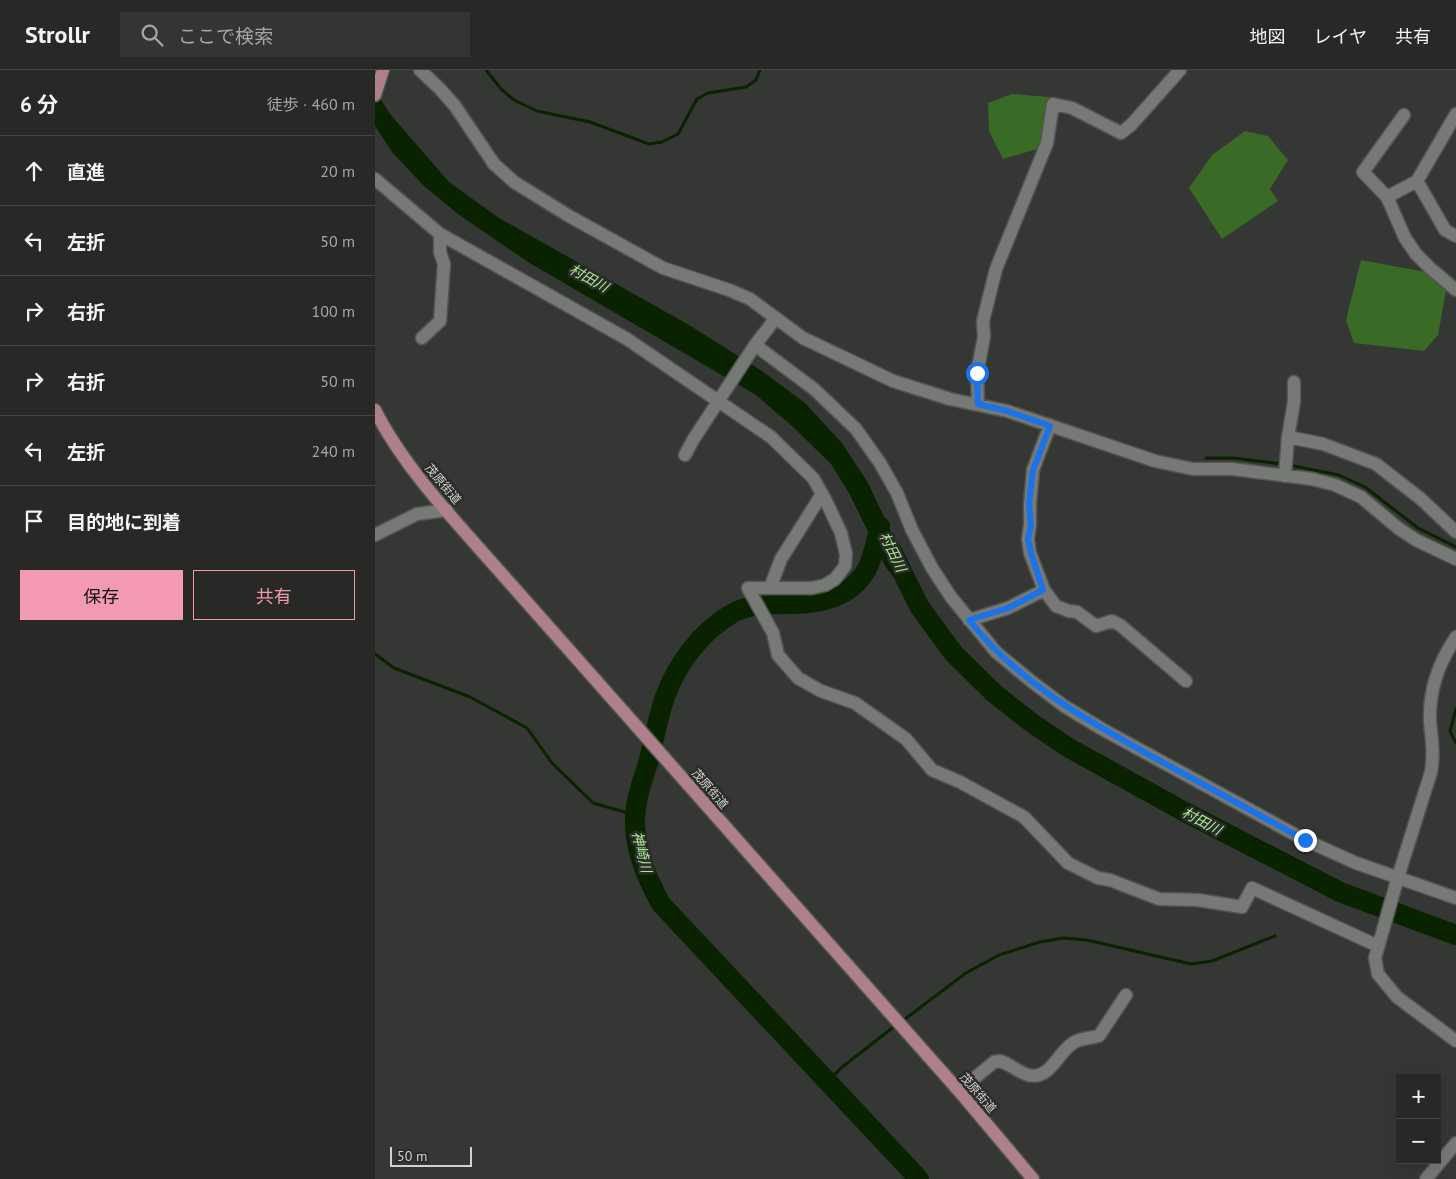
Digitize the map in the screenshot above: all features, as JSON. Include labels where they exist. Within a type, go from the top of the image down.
[{"type":"main road","points":[[375,95],[383,70]]},
{"type":"main road","name":"茂原街道","points":[[375,410],[398,449],[447,510],[959,1091],[1033,1179]]},
{"type":"street","points":[[419,70],[455,106],[494,164],[513,182],[569,216],[663,268],[729,290],[749,299],[803,338],[893,381],[950,399],[1007,411],[1155,461],[1193,469],[1232,469],[1312,479],[1335,486],[1361,497],[1398,528],[1416,540],[1456,559]]},
{"type":"street","points":[[978,404],[977,373],[984,337],[983,321],[985,312],[996,269],[1047,143],[1053,104],[1072,108],[1121,133],[1131,125],[1180,70]]},
{"type":"street","points":[[1387,197],[1417,181],[1456,114]]},
{"type":"street","points":[[1404,115],[1363,172],[1387,197],[1405,238],[1416,254],[1456,290]]},
{"type":"street","points":[[375,179],[440,234],[627,339],[771,437],[813,478],[834,516],[844,544],[847,559],[845,566],[835,579],[825,585],[812,588],[749,588],[773,633],[778,655],[798,678],[821,691],[855,703],[906,739],[932,770],[960,782],[1024,817],[1057,853],[1073,866],[1098,878],[1110,880],[1159,900],[1198,900],[1242,907],[1252,888],[1378,946]]},
{"type":"street","points":[[1417,181],[1445,230],[1456,236]]},
{"type":"street","points":[[422,338],[440,321],[444,264],[440,252],[440,234]]},
{"type":"street","points":[[685,455],[755,345],[776,318]]},
{"type":"street","points":[[755,345],[814,389],[856,429],[880,463],[897,493],[912,530],[932,568],[969,620],[996,652],[1031,681],[1064,706],[1102,729],[1305,840],[1356,863],[1456,898]]},
{"type":"street","points":[[1285,476],[1288,437],[1294,402],[1294,382]]},
{"type":"street","points":[[1050,426],[1033,470],[1029,504],[1031,525],[1028,539],[1043,590],[1056,606],[1077,612],[1097,626],[1112,621],[1120,625],[1186,681]]},
{"type":"street","points":[[1288,437],[1323,444],[1376,464],[1421,499],[1456,532]]},
{"type":"street","points":[[770,588],[781,559],[823,494]]},
{"type":"street","points":[[375,535],[417,514],[447,510]]},
{"type":"street","points":[[969,620],[1008,608],[1043,590]]},
{"type":"street","points":[[1456,638],[1439,665],[1433,682],[1430,709],[1433,760],[1375,958],[1376,966],[1383,982],[1397,997],[1456,1041]]},
{"type":"street","points":[[959,1091],[994,1062],[1000,1061],[1028,1075],[1041,1074],[1050,1069],[1066,1048],[1075,1041],[1099,1036],[1127,995]]},
{"type":"street","points":[[1426,1179],[1456,1143]]},
{"type":"green space","points":[[1012,94],[1059,98],[1050,145],[1003,159],[989,131],[988,103]]},
{"type":"green space","points":[[1245,131],[1268,136],[1288,160],[1270,189],[1278,201],[1222,239],[1189,188],[1212,155]]},
{"type":"green space","points":[[1361,260],[1431,273],[1446,291],[1438,335],[1424,351],[1354,343],[1346,320]]},
{"type":"water","points":[[375,90],[390,114],[449,182],[499,218],[689,325],[762,371],[805,403],[842,443],[868,483],[911,574],[894,578],[885,566],[849,493],[831,464],[792,426],[756,395],[528,262],[458,214],[423,185],[392,152],[375,126]]},
{"type":"waterway","points":[[486,70],[501,89],[514,100],[537,111],[590,122],[649,144],[662,142],[678,134],[697,99],[708,93],[746,87],[756,80],[760,70]]},
{"type":"waterway","points":[[1206,458],[1234,458],[1283,464]]},
{"type":"waterway","points":[[1289,465],[1339,475],[1365,487],[1418,528],[1456,547]]},
{"type":"waterway","name":"神崎川","points":[[880,526],[867,569],[860,579],[843,593],[833,598],[811,603],[760,605],[739,610],[721,620],[691,649],[676,672],[658,720],[637,800],[635,826],[643,866],[661,904],[919,1179]]},
{"type":"waterway","name":"村田川","points":[[892,551],[919,606],[954,654],[995,694],[1032,723],[1069,748],[1185,812],[1340,892],[1456,935]]},
{"type":"waterway","points":[[375,654],[394,668],[470,697],[527,728],[552,763],[593,803],[635,815]]},
{"type":"waterway","points":[[1456,709],[1450,731],[1456,743]]},
{"type":"waterway","points":[[901,1022],[966,973],[999,955],[1040,942],[1063,938],[1087,940],[1191,964],[1212,961],[1275,936]]},
{"type":"waterway","points":[[827,1083],[841,1068],[896,1025]]},
{"type":"route","points":[[977,373],[978,404],[1007,411],[1050,426],[1033,470],[1029,504],[1031,525],[1028,539],[1043,590],[1008,608],[969,620],[996,652],[1064,706],[1102,729],[1305,840]]}]
